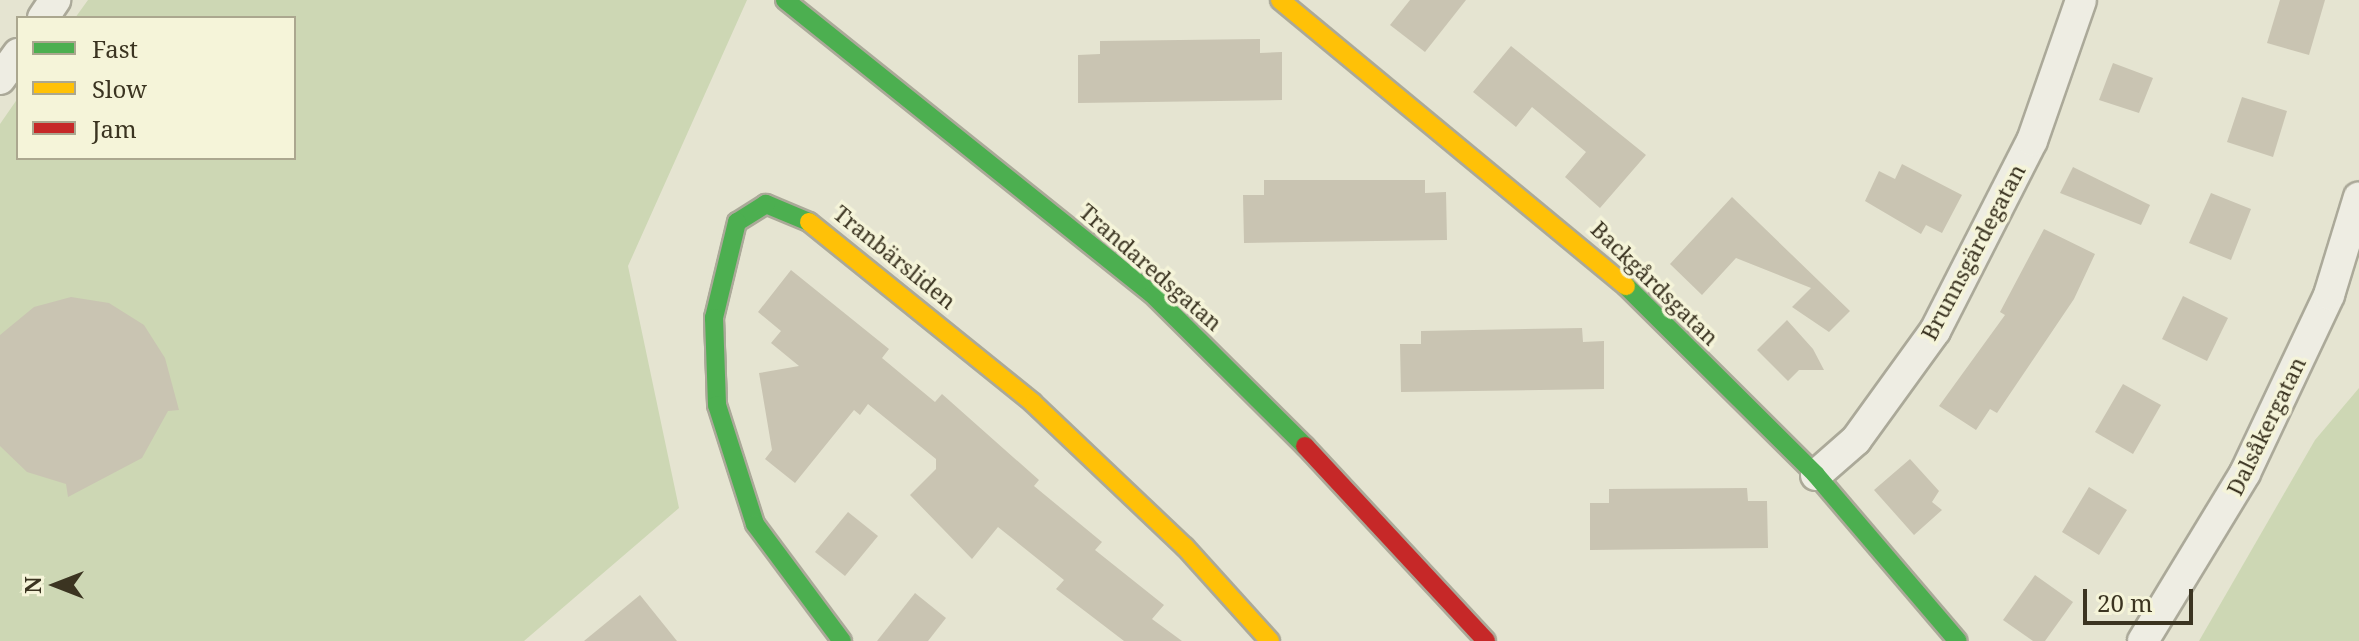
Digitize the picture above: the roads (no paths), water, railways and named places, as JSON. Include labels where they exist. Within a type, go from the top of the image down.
[{"type":"street","name":"Trandaredsgatan","points":[[785,0],[1152,294],[1325,465],[1486,641]]},
{"type":"street","name":"Backgårdsgatan","points":[[1280,0],[1585,245],[1816,475],[1958,641]]},
{"type":"street","name":"Brunnsgärdegatan","points":[[1816,475],[1856,440],[1935,331],[2032,141],[2081,0]]},
{"type":"street","points":[[0,79],[16,57]]},
{"type":"street","name":"Dalsåkergatan","points":[[2143,641],[2245,473],[2329,295],[2359,197]]},
{"type":"street","name":"Tranbärsliden","points":[[842,641],[755,524],[717,405],[719,274],[737,222],[766,204],[827,230],[1033,403],[1185,547],[1270,641]]}]
